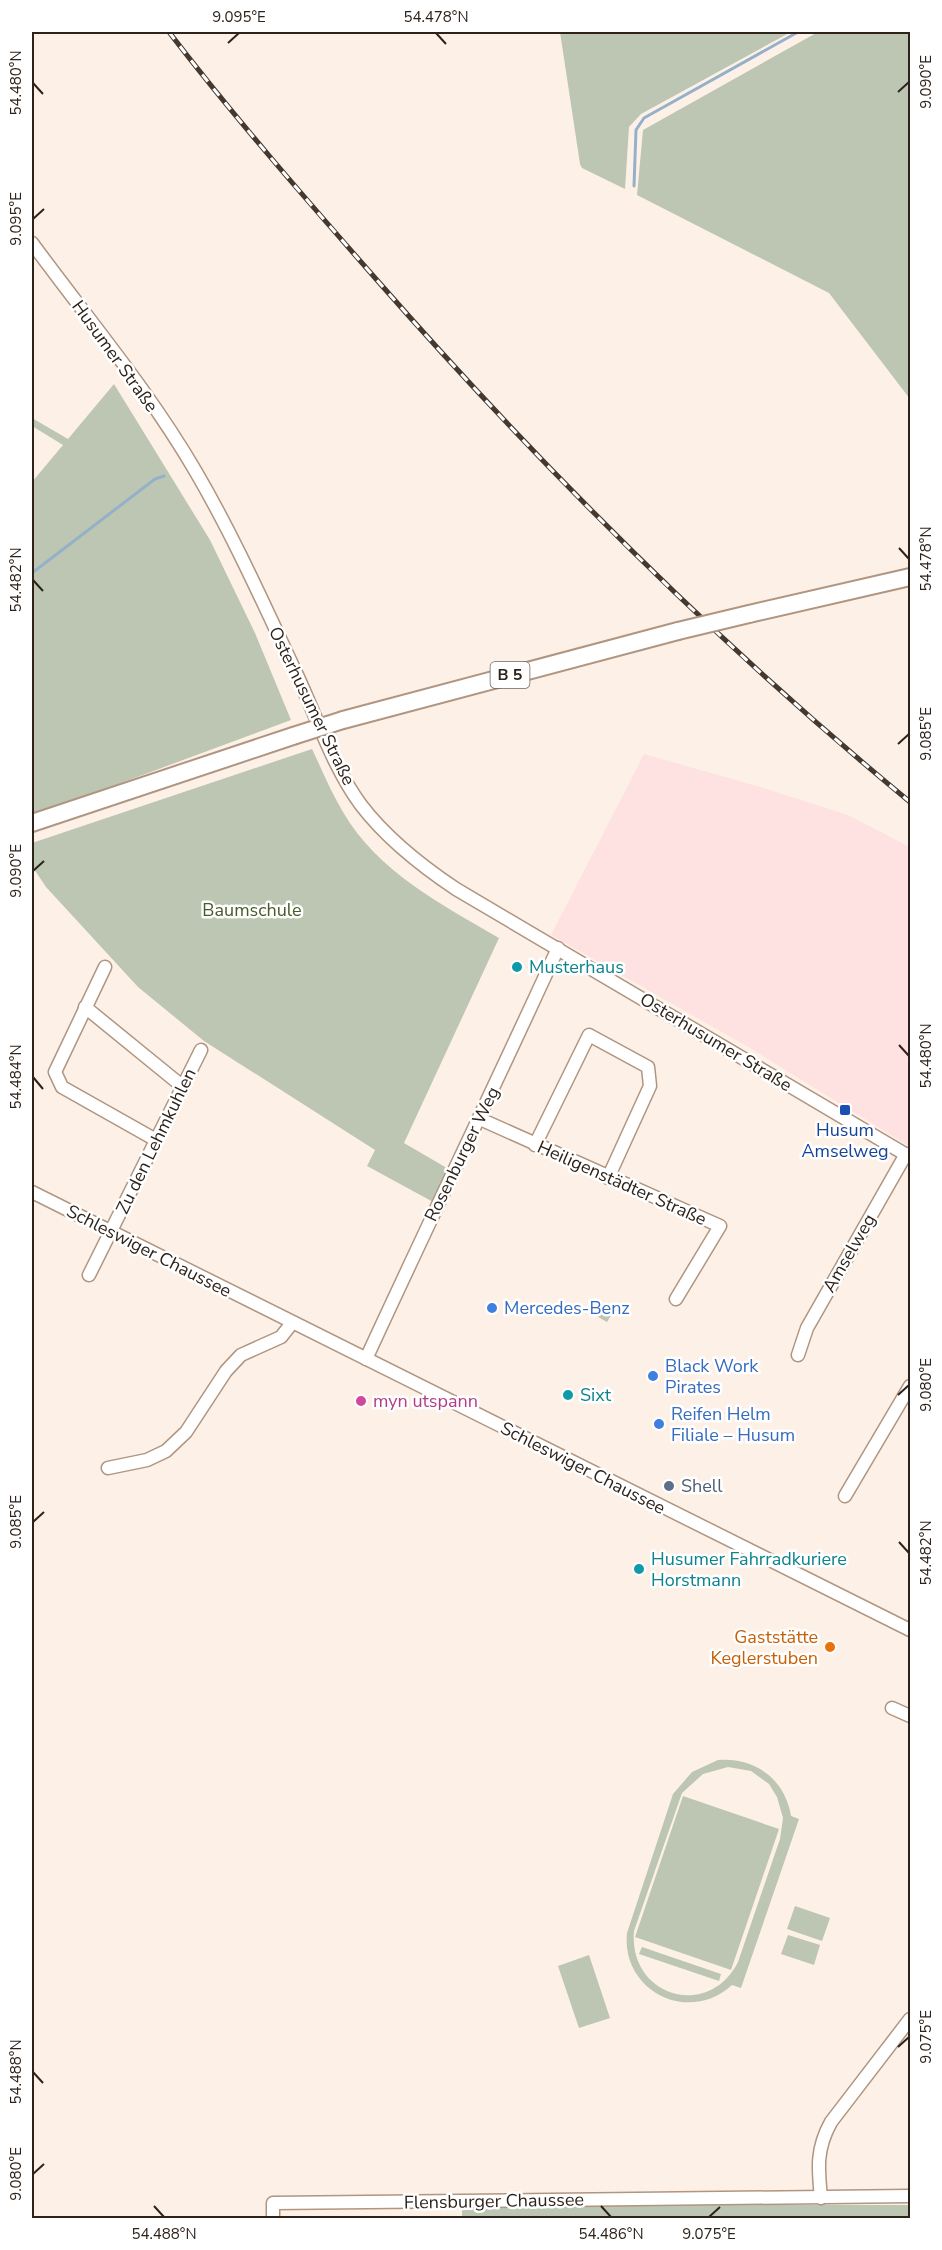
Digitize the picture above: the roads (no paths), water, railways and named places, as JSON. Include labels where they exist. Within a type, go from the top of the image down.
[{"type":"highway","name":"B 5","points":[[32,823],[343,720],[678,631],[910,578]]},
{"type":"highway","points":[[32,831],[60,813]]},
{"type":"street","name":"Husumer Straße","points":[[32,243],[167,428],[195,471]]},
{"type":"street","name":"Osterhusumer Straße","points":[[195,471],[233,542],[333,756],[360,804],[419,865],[908,1155]]},
{"type":"street","name":"Rosenburger Weg","points":[[366,1359],[558,948]]},
{"type":"street","points":[[105,967],[55,1072],[62,1088],[156,1140]]},
{"type":"street","points":[[85,1007],[182,1086]]},
{"type":"street","points":[[535,1145],[589,1035],[648,1067],[650,1086],[608,1178]]},
{"type":"street","name":"Zu den Lehmkuhlen","points":[[89,1275],[201,1050]]},
{"type":"street","name":"Heiligenstädter Straße","points":[[480,1119],[720,1226],[676,1299]]},
{"type":"street","name":"Amselweg","points":[[798,1355],[807,1328],[908,1155]]},
{"type":"street","name":"Schleswiger Chaussee","points":[[32,1192],[910,1630]]},
{"type":"street","points":[[108,1468],[147,1460],[166,1451],[186,1432],[226,1371],[241,1355],[281,1336],[292,1323]]},
{"type":"street","points":[[845,1496],[910,1386]]},
{"type":"street","points":[[892,1708],[910,1716]]},
{"type":"street","points":[[821,2198],[818,2164],[821,2139],[831,2122],[910,2019]]},
{"type":"street","name":"Flensburger Chaussee","points":[[273,2218],[273,2203],[910,2196]]},
{"type":"waterway","points":[[634,186],[636,130],[644,118],[798,32]]},
{"type":"waterway","points":[[32,573],[155,479],[164,476]]},
{"type":"railway","points":[[169,32],[296,188],[502,418],[632,551],[700,616],[768,680],[910,802]]},
{"type":"place","name":"Musterhaus","points":[[517,967]]},
{"type":"place","name":"Husum Amselweg","points":[[845,1110]]},
{"type":"place","name":"Mercedes-Benz","points":[[492,1308]]},
{"type":"place","name":"Black Work Pirates","points":[[653,1376]]},
{"type":"place","name":"Sixt","points":[[568,1395]]},
{"type":"place","name":"myn utspann","points":[[361,1401]]},
{"type":"place","name":"Reifen Helm Filiale – Husum","points":[[659,1424]]},
{"type":"place","name":"Shell","points":[[669,1486]]},
{"type":"place","name":"Husumer Fahrradkuriere Horstmann","points":[[639,1569]]},
{"type":"place","name":"Gaststätte Keglerstuben","points":[[830,1647]]},
{"type":"park label","name":"Baumschule","points":[[252,910]]}]
